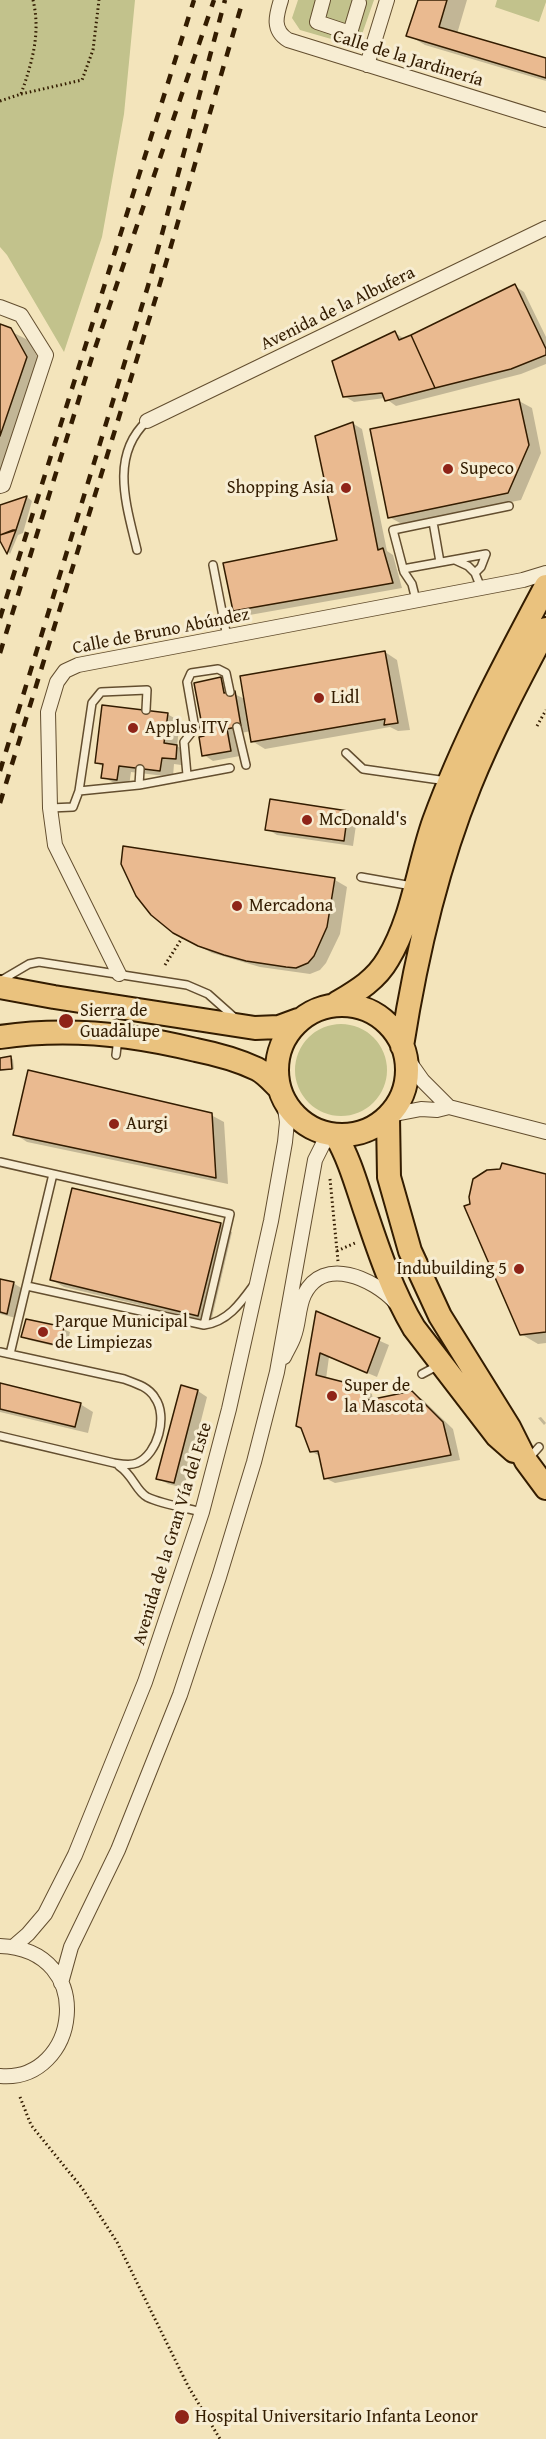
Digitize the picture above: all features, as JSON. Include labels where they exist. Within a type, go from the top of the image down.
[{"type":"main road","points":[[0,987],[44,996],[243,1026],[279,1027],[325,1006],[337,1003],[362,989],[385,964],[402,930],[434,822],[450,781],[476,720],[546,586]]},
{"type":"main road","points":[[404,1052],[423,932],[451,835],[490,738],[546,629]]},
{"type":"main road","points":[[0,1037],[62,1031],[117,1045],[184,1047],[257,1069],[304,1123],[334,1135],[358,1134],[371,1129],[389,1116],[399,1103],[408,1072],[404,1052],[388,1025],[376,1015],[348,1004],[337,1003]]},
{"type":"main road","points":[[281,1094],[276,1065],[279,1050],[290,1029],[298,1020]]},
{"type":"main road","points":[[389,1116],[389,1177],[410,1251],[440,1316],[509,1427],[533,1454],[546,1488]]},
{"type":"main road","points":[[334,1135],[350,1164],[376,1246],[432,1369],[497,1436],[533,1454]]},
{"type":"street","name":"Calle de la Jardinería","points":[[281,0],[277,15],[278,30],[288,40],[546,120]]},
{"type":"street","points":[[323,0],[316,22],[350,33],[364,3]]},
{"type":"street","points":[[367,65],[387,0]]},
{"type":"street","name":"Avenida de la Albufera","points":[[147,421],[546,228]]},
{"type":"street","points":[[0,307],[21,315],[46,355],[3,484],[0,486]]},
{"type":"street","name":"Calle de Bruno Abúndez","points":[[119,974],[55,845],[50,808],[48,712],[57,682],[65,671],[78,665],[481,588],[546,573]]},
{"type":"street","points":[[404,1052],[423,1082],[449,1107]]},
{"type":"street","name":"Avenida de la Gran Vía del Este","points":[[6,1946],[28,1934],[45,1914],[75,1855],[145,1682],[202,1512],[260,1277],[285,1142],[287,1122],[281,1094]]},
{"type":"street","points":[[389,1116],[421,1109],[437,1110],[449,1107],[546,1132]]},
{"type":"street","points":[[61,1983],[71,1947],[118,1850],[180,1695],[219,1578],[254,1462],[277,1372],[315,1160],[323,1144],[334,1135]]},
{"type":"street","points":[[277,1372],[294,1335],[304,1295],[319,1280],[339,1273],[357,1277],[387,1293],[404,1311]]},
{"type":"street","points":[[0,2076],[8,2077],[30,2071],[45,2060],[58,2046],[67,2023],[67,1998],[53,1970],[42,1958],[28,1951],[6,1946]]},
{"type":"lane","points":[[136,550],[122,489],[127,448],[135,432],[147,421]]},
{"type":"lane","points":[[416,600],[412,584],[403,569],[393,530],[509,506]]},
{"type":"lane","points":[[433,522],[440,562]]},
{"type":"lane","points":[[403,569],[486,554],[481,567],[475,573]]},
{"type":"lane","points":[[454,559],[468,566],[475,573],[481,588]]},
{"type":"lane","points":[[213,565],[227,637]]},
{"type":"lane","points":[[187,775],[184,742],[195,728],[187,682],[191,673],[218,669],[226,673],[230,692]]},
{"type":"lane","points":[[50,808],[73,807],[79,791],[92,703],[96,697],[101,692],[147,690],[146,710]]},
{"type":"lane","points":[[237,727],[246,765]]},
{"type":"lane","points":[[346,753],[363,769],[450,781]]},
{"type":"lane","points":[[79,791],[139,785],[230,768]]},
{"type":"lane","points":[[139,785],[140,769]]},
{"type":"lane","points":[[361,877],[414,886]]},
{"type":"lane","points":[[0,981],[29,964],[39,962],[187,985],[201,990],[223,1006],[243,1026]]},
{"type":"lane","points":[[0,1162],[230,1214],[204,1325]]},
{"type":"lane","points":[[10,1354],[53,1174]]},
{"type":"lane","points":[[27,1286],[204,1325],[214,1324],[224,1318],[260,1277]]},
{"type":"lane","points":[[0,1352],[124,1379],[141,1385],[155,1396],[161,1410],[156,1443],[147,1456],[137,1463],[124,1465],[0,1436]]},
{"type":"lane","points":[[114,1463],[128,1472],[140,1491],[147,1497],[202,1512]]},
{"type":"path","points":[[21,94],[36,43],[37,15],[33,0]]},
{"type":"path","points":[[0,100],[82,80],[93,50],[99,0]]},
{"type":"path","points":[[537,726],[546,710]]},
{"type":"path","points":[[165,965],[182,938]]},
{"type":"path","points":[[330,1179],[338,1267]]},
{"type":"path","points":[[337,1251],[362,1240]]},
{"type":"path","points":[[20,2097],[31,2125],[82,2188],[117,2242],[188,2386],[220,2439]]},
{"type":"green space","points":[[0,0],[135,0],[124,114],[102,237],[64,352],[7,255],[0,247]]},
{"type":"green space","points":[[298,0],[374,0],[360,40],[352,45],[300,30],[292,18]]},
{"type":"green space","points":[[497,0],[546,0],[546,2],[539,22],[495,7]]},
{"type":"green space","points":[[341,1024],[367,1032],[379,1044],[387,1070],[379,1096],[367,1108],[341,1116],[315,1108],[303,1096],[295,1070],[303,1044],[315,1032]]},
{"type":"building","points":[[418,0],[447,0],[439,27],[546,58],[546,78],[406,36]]},
{"type":"building","points":[[515,284],[546,349],[546,355],[511,369],[435,388],[411,335]]},
{"type":"building","points":[[0,324],[11,328],[27,357],[0,436]]},
{"type":"building","points":[[395,331],[399,340],[411,335],[435,388],[385,401],[382,393],[343,397],[332,361]]},
{"type":"building","name":"Supeco","points":[[519,399],[529,445],[508,493],[388,518],[370,429]]},
{"type":"building","name":"Shopping Asia","points":[[353,422],[378,550],[383,548],[393,583],[233,611],[223,563],[337,540],[315,436]]},
{"type":"building","points":[[27,496],[16,530],[0,535],[0,505]]},
{"type":"building","points":[[16,530],[7,554],[0,541],[0,535]]},
{"type":"building","name":"Lidl","points":[[385,651],[398,723],[384,725],[385,719],[251,742],[240,676]]},
{"type":"building","points":[[221,677],[224,693],[235,691],[241,726],[227,729],[231,751],[202,756],[199,737],[204,736],[194,683]]},
{"type":"building","name":"Applus ITV","points":[[102,705],[168,713],[164,743],[177,745],[176,759],[162,758],[160,771],[119,766],[117,780],[101,778],[103,764],[95,763]]},
{"type":"building","name":"McDonald's","points":[[270,799],[348,811],[344,841],[265,830]]},
{"type":"building","name":"Mercadona","points":[[123,846],[335,878],[327,927],[314,956],[308,963],[296,968],[246,961],[198,946],[173,933],[151,915],[136,896],[121,864]]},
{"type":"building","points":[[11,1056],[12,1069],[0,1070],[0,1058]]},
{"type":"building","name":"Aurgi","points":[[28,1070],[212,1113],[216,1178],[13,1135]]},
{"type":"building","name":"Indubuilding 5","points":[[502,1163],[546,1174],[546,1332],[520,1335],[464,1206],[470,1204],[469,1197],[473,1179],[487,1170],[500,1169]]},
{"type":"building","points":[[72,1188],[221,1223],[198,1316],[50,1280]]},
{"type":"building","points":[[0,1279],[14,1282],[7,1314],[0,1312]]},
{"type":"building","name":"Super de la Mascota","points":[[316,1311],[380,1338],[367,1373],[320,1353],[316,1375],[363,1387],[364,1401],[412,1391],[443,1422],[451,1455],[324,1479],[318,1451],[310,1452],[301,1428],[296,1426]]},
{"type":"building","name":"Parque Municipal de Limpiezas","points":[[26,1319],[64,1327],[60,1346],[21,1337]]},
{"type":"building","points":[[0,1383],[81,1403],[75,1427],[0,1409]]},
{"type":"building","points":[[181,1385],[198,1390],[174,1483],[156,1479]]},
{"type":"railway","points":[[0,618],[194,0]]},
{"type":"railway","points":[[0,653],[92,357],[214,0]]},
{"type":"railway","points":[[0,771],[148,286],[225,0]]},
{"type":"railway","points":[[0,803],[156,297],[243,0]]},
{"type":"place","name":"Supeco","points":[[448,469]]},
{"type":"place","name":"Shopping Asia","points":[[346,488]]},
{"type":"place","name":"Lidl","points":[[319,698]]},
{"type":"place","name":"Applus ITV","points":[[133,728]]},
{"type":"place","name":"McDonald's","points":[[307,820]]},
{"type":"place","name":"Mercadona","points":[[237,906]]},
{"type":"place","name":"Sierra de Guadalupe","points":[[66,1021]]},
{"type":"place","name":"Aurgi","points":[[114,1124]]},
{"type":"place","name":"Indubuilding 5","points":[[519,1269]]},
{"type":"place","name":"Parque Municipal de Limpiezas","points":[[43,1332]]},
{"type":"place","name":"Super de la Mascota","points":[[332,1396]]},
{"type":"place","name":"Hospital Universitario Infanta Leonor","points":[[182,2417]]}]
